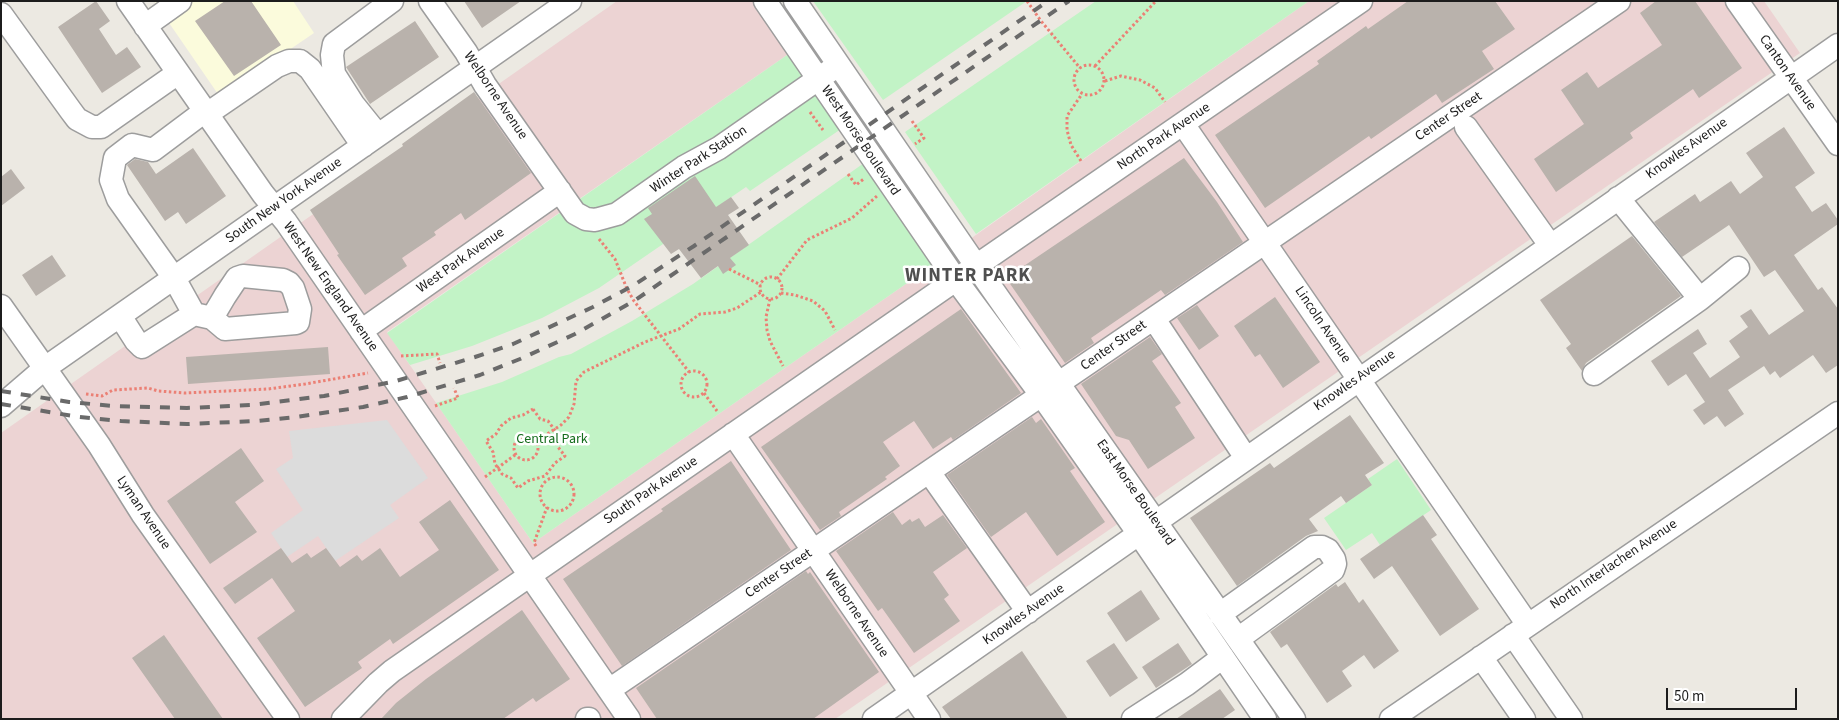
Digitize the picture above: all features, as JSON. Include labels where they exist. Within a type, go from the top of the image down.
[{"type":"street","name":"West New England Avenue","points":[[128,1],[331,288],[629,719]]},
{"type":"street","points":[[145,26],[180,1]]},
{"type":"street","points":[[370,141],[353,104],[334,74],[332,55],[334,44],[392,1]]},
{"type":"street","name":"Welborne Avenue","points":[[430,1],[466,52],[490,92],[560,191]]},
{"type":"street","name":"South New York Avenue","points":[[1,406],[45,368],[570,1]]},
{"type":"street","name":"West Morse Boulevard","points":[[765,1],[818,79],[966,273]]},
{"type":"street","name":"North Park Avenue","points":[[966,273],[1361,1]]},
{"type":"street","name":"Center Street","points":[[609,690],[1619,1]]},
{"type":"street","name":"Canton Avenue","points":[[1737,1],[1838,144]]},
{"type":"street","points":[[785,31],[801,9]]},
{"type":"street","name":"West Morse Boulevard","points":[[801,9],[838,65],[966,273]]},
{"type":"street","points":[[1,14],[77,119],[92,126],[101,128],[178,73]]},
{"type":"street","name":"Knowles Avenue","points":[[874,719],[1838,45]]},
{"type":"street","points":[[120,316],[136,342],[142,347],[203,316],[229,290],[237,278],[242,276],[283,280],[289,283],[294,288],[300,309],[298,322],[296,323],[225,329],[203,316],[118,199],[111,180],[115,158],[132,145],[153,150],[206,112],[289,60],[300,61],[310,69],[370,141]]},
{"type":"street","name":"Winter Park Station","points":[[560,191],[575,213],[586,219],[595,220],[617,214],[684,167],[719,148],[838,65]]},
{"type":"street","name":"Lincoln Avenue","points":[[1183,124],[1359,379],[1520,630],[1571,719]]},
{"type":"street","points":[[1466,127],[1550,245]]},
{"type":"street","name":"West Park Avenue","points":[[361,332],[560,191]]},
{"type":"street","points":[[1618,198],[1700,299]]},
{"type":"street","points":[[1594,374],[1700,299],[1738,268]]},
{"type":"street","name":"East Morse Boulevard","points":[[966,273],[1148,528],[1220,614],[1294,719]]},
{"type":"street","name":"South Park Avenue","points":[[343,719],[367,693],[392,671],[966,273]]},
{"type":"street","points":[[300,309],[331,288]]},
{"type":"street","name":"Lyman Avenue","points":[[1,306],[103,451],[143,515],[288,719]]},
{"type":"street","points":[[1154,319],[1246,458]]},
{"type":"street","name":"North Interlachen Avenue","points":[[1391,719],[1838,412]]},
{"type":"street","name":"Welborne Avenue","points":[[733,434],[929,719]]},
{"type":"street","points":[[929,472],[1028,612]]},
{"type":"street","name":"East Morse Boulevard","points":[[1148,528],[1223,657],[1265,719]]},
{"type":"street","points":[[1220,614],[1314,547],[1322,547],[1328,550],[1334,559],[1333,570],[1238,639]]},
{"type":"street","points":[[1133,719],[1187,684],[1223,657]]},
{"type":"street","points":[[1481,657],[1524,719]]},
{"type":"path","points":[[1027,1],[1080,68]]},
{"type":"path","points":[[1095,66],[1156,1]]},
{"type":"path","points":[[1095,66],[1102,72],[1105,82],[1101,91],[1092,95],[1082,94],[1074,80],[1080,68],[1095,66]]},
{"type":"path","points":[[1105,82],[1121,76],[1140,80],[1155,88],[1165,102]]},
{"type":"path","points":[[1081,161],[1071,145],[1067,130],[1067,116],[1082,94]]},
{"type":"path","points":[[810,112],[823,130]]},
{"type":"path","points":[[910,147],[924,138],[912,121]]},
{"type":"path","points":[[848,174],[856,185],[869,175]]},
{"type":"path","points":[[776,279],[807,240],[852,218],[881,192]]},
{"type":"path","points":[[593,231],[615,259],[630,295],[689,372]]},
{"type":"path","points":[[729,269],[761,285]]},
{"type":"path","points":[[767,278],[776,279],[781,284],[781,293],[777,298],[770,299],[764,297],[761,292],[761,285],[767,278]]},
{"type":"path","points":[[536,442],[560,425],[568,416],[574,404],[576,381],[584,372],[644,342],[679,329],[700,314],[725,312],[737,308],[761,292]]},
{"type":"path","points":[[781,293],[813,301],[825,311],[835,330]]},
{"type":"path","points":[[770,299],[766,317],[770,341],[783,366]]},
{"type":"path","points":[[401,356],[438,354],[440,364]]},
{"type":"path","points":[[83,394],[102,396],[112,390],[148,388],[158,392],[185,392],[268,388],[305,384],[369,372]]},
{"type":"path","points":[[697,372],[704,376],[707,384],[704,393],[693,398],[685,394],[682,390],[681,382],[685,374],[697,372]]},
{"type":"path","points":[[435,406],[458,398],[454,388]]},
{"type":"path","points":[[704,393],[717,411]]},
{"type":"path","points":[[533,409],[540,419],[548,421],[554,428],[557,434],[558,447],[565,456],[544,476],[528,481],[518,488],[511,478],[502,474],[495,464],[494,452],[486,442],[511,418],[524,416],[533,409]]},
{"type":"path","points":[[523,436],[533,438],[536,442],[538,446],[536,455],[528,461],[518,459],[514,452],[515,443],[523,436]]},
{"type":"path","points":[[479,481],[515,455]]},
{"type":"path","points":[[544,476],[547,480]]},
{"type":"path","points":[[560,477],[570,482],[574,498],[568,507],[563,510],[552,510],[543,503],[541,492],[547,480],[560,477]]},
{"type":"shaded area","points":[[154,1],[293,1],[314,33],[220,97]]},
{"type":"shaded area","points":[[617,1],[754,1],[790,53],[387,332],[533,543],[1309,1],[1764,1],[1800,53],[835,719],[1,719],[1,433]]},
{"type":"shaded area","points":[[387,420],[428,478],[390,505],[399,518],[335,561],[318,536],[287,557],[271,533],[303,510],[276,469],[293,458],[289,431]]},
{"type":"green space","points":[[813,1],[1027,1],[883,100]]},
{"type":"green space","points":[[1096,1],[1309,1],[976,234],[905,132]]},
{"type":"green space","points":[[790,53],[841,129],[750,191],[746,187],[599,288],[542,318],[472,346],[410,365],[387,333]]},
{"type":"green space","name":"Central Park","points":[[864,163],[936,263],[533,543],[436,403],[502,382],[559,357],[571,354],[632,321],[693,284]]},
{"type":"green space","points":[[1397,459],[1431,510],[1380,545],[1372,533],[1346,550],[1324,518],[1372,485],[1368,479]]},
{"type":"building","points":[[96,1],[110,21],[99,29],[116,55],[127,47],[141,67],[102,93],[58,27]]},
{"type":"building","points":[[225,1],[251,1],[281,45],[234,76],[195,21]]},
{"type":"building","points":[[464,1],[521,1],[482,28]]},
{"type":"building","points":[[1408,1],[1495,1],[1515,29],[1482,51],[1494,69],[1442,103],[1436,94],[1371,139],[1369,136],[1265,208],[1215,135],[1319,64],[1317,61],[1366,26],[1368,29]]},
{"type":"building","points":[[1656,1],[1695,1],[1742,68],[1699,98],[1693,89],[1630,133],[1633,138],[1556,192],[1534,159],[1584,124],[1561,90],[1587,72],[1598,88],[1662,45],[1640,13]]},
{"type":"building","points":[[415,21],[439,57],[370,104],[346,67]]},
{"type":"building","points":[[474,92],[531,173],[465,220],[461,213],[434,232],[436,235],[402,258],[407,266],[365,295],[337,255],[339,254],[310,210],[403,146],[402,144]]},
{"type":"building","points":[[1784,127],[1815,173],[1795,187],[1812,212],[1826,203],[1838,220],[1838,224],[1794,255],[1818,290],[1822,287],[1838,309],[1838,365],[1826,373],[1813,355],[1780,378],[1775,371],[1770,375],[1764,366],[1728,390],[1744,414],[1725,427],[1717,416],[1704,425],[1693,410],[1705,402],[1686,374],[1668,386],[1651,361],[1698,329],[1707,344],[1693,353],[1710,378],[1740,357],[1729,341],[1748,327],[1740,316],[1751,309],[1769,335],[1804,311],[1775,270],[1764,277],[1729,225],[1682,257],[1654,222],[1695,194],[1700,202],[1731,181],[1740,194],[1763,177],[1746,153]]},
{"type":"building","points":[[193,148],[226,196],[186,224],[178,212],[165,221],[127,165],[135,159],[148,162],[156,174]]},
{"type":"building","points":[[1184,158],[1217,202],[1243,242],[1165,295],[1161,290],[1091,338],[1094,343],[1065,363],[1006,278]]},
{"type":"building","points":[[11,169],[25,188],[1,206],[1,177]]},
{"type":"building","points":[[695,176],[716,207],[731,197],[739,208],[728,215],[749,245],[730,258],[736,265],[723,274],[718,266],[701,278],[679,249],[671,254],[644,219],[652,214],[648,208]]},
{"type":"building","points":[[1632,236],[1681,296],[1586,363],[1582,371],[1566,348],[1571,344],[1540,300]]},
{"type":"building","points":[[52,255],[66,276],[36,296],[22,275]]},
{"type":"building","points":[[1275,297],[1320,362],[1283,388],[1260,354],[1255,357],[1234,326]]},
{"type":"building","points":[[1197,305],[1219,336],[1199,350],[1177,318]]},
{"type":"building","points":[[961,309],[1021,393],[953,440],[951,437],[933,449],[914,421],[883,442],[900,466],[885,477],[887,479],[839,512],[841,516],[820,530],[761,447]]},
{"type":"building","points":[[1150,337],[1162,354],[1152,361],[1181,403],[1175,407],[1195,438],[1148,469],[1129,440],[1116,436],[1081,384]]},
{"type":"building","points":[[328,347],[330,374],[188,384],[186,357]]},
{"type":"building","points":[[1350,415],[1384,463],[1365,475],[1372,485],[1346,503],[1341,496],[1309,519],[1318,531],[1306,536],[1237,586],[1190,518],[1270,463],[1274,468]]},
{"type":"building","points":[[1032,417],[1036,423],[1041,419],[1075,468],[1070,471],[1105,522],[1057,556],[1026,512],[991,537],[947,475]]},
{"type":"building","points":[[241,448],[264,481],[235,502],[257,532],[210,564],[167,501]]},
{"type":"building","points":[[731,461],[791,550],[622,666],[563,579],[663,511],[661,509]]},
{"type":"building","points":[[450,500],[499,570],[393,644],[390,639],[358,662],[362,668],[305,707],[257,638],[295,611],[272,578],[235,604],[223,588],[281,548],[292,563],[307,553],[311,558],[326,548],[340,567],[357,555],[362,561],[380,548],[400,577],[439,550],[419,522]]},
{"type":"building","points":[[893,512],[902,525],[910,519],[912,522],[919,518],[925,527],[943,515],[967,548],[933,572],[949,595],[944,599],[960,621],[914,653],[882,608],[878,611],[836,551]]},
{"type":"building","points":[[1423,515],[1437,535],[1431,539],[1479,609],[1440,636],[1392,566],[1374,579],[1360,559]]},
{"type":"building","points":[[806,571],[808,574],[810,572],[879,672],[813,719],[657,719],[636,688]]},
{"type":"building","points":[[1345,582],[1359,603],[1363,599],[1399,651],[1374,669],[1364,655],[1342,671],[1352,686],[1327,703],[1287,644],[1281,648],[1270,632],[1336,584],[1338,587]]},
{"type":"building","points":[[1141,590],[1160,619],[1126,642],[1107,613]]},
{"type":"building","points":[[522,610],[570,679],[536,702],[533,698],[503,719],[381,719],[396,703],[426,679]]},
{"type":"building","points":[[164,635],[223,719],[175,719],[132,658]]},
{"type":"building","points":[[1114,643],[1138,678],[1110,697],[1086,661]]},
{"type":"building","points":[[1178,643],[1192,664],[1156,688],[1142,667]]},
{"type":"building","points":[[1022,651],[1068,719],[951,719],[942,707]]},
{"type":"building","points":[[1220,689],[1235,710],[1222,719],[1176,719]]},
{"type":"railway","points":[[1,391],[69,402],[114,406],[187,408],[251,405],[324,396],[396,381],[513,344],[593,307],[634,285],[694,246],[1048,1]]},
{"type":"railway","points":[[1,404],[79,417],[121,421],[187,424],[257,421],[363,407],[407,397],[480,375],[575,334],[634,301],[1069,1]]},
{"type":"district","name":"WINTER PARK","points":[[968,277]]}]
